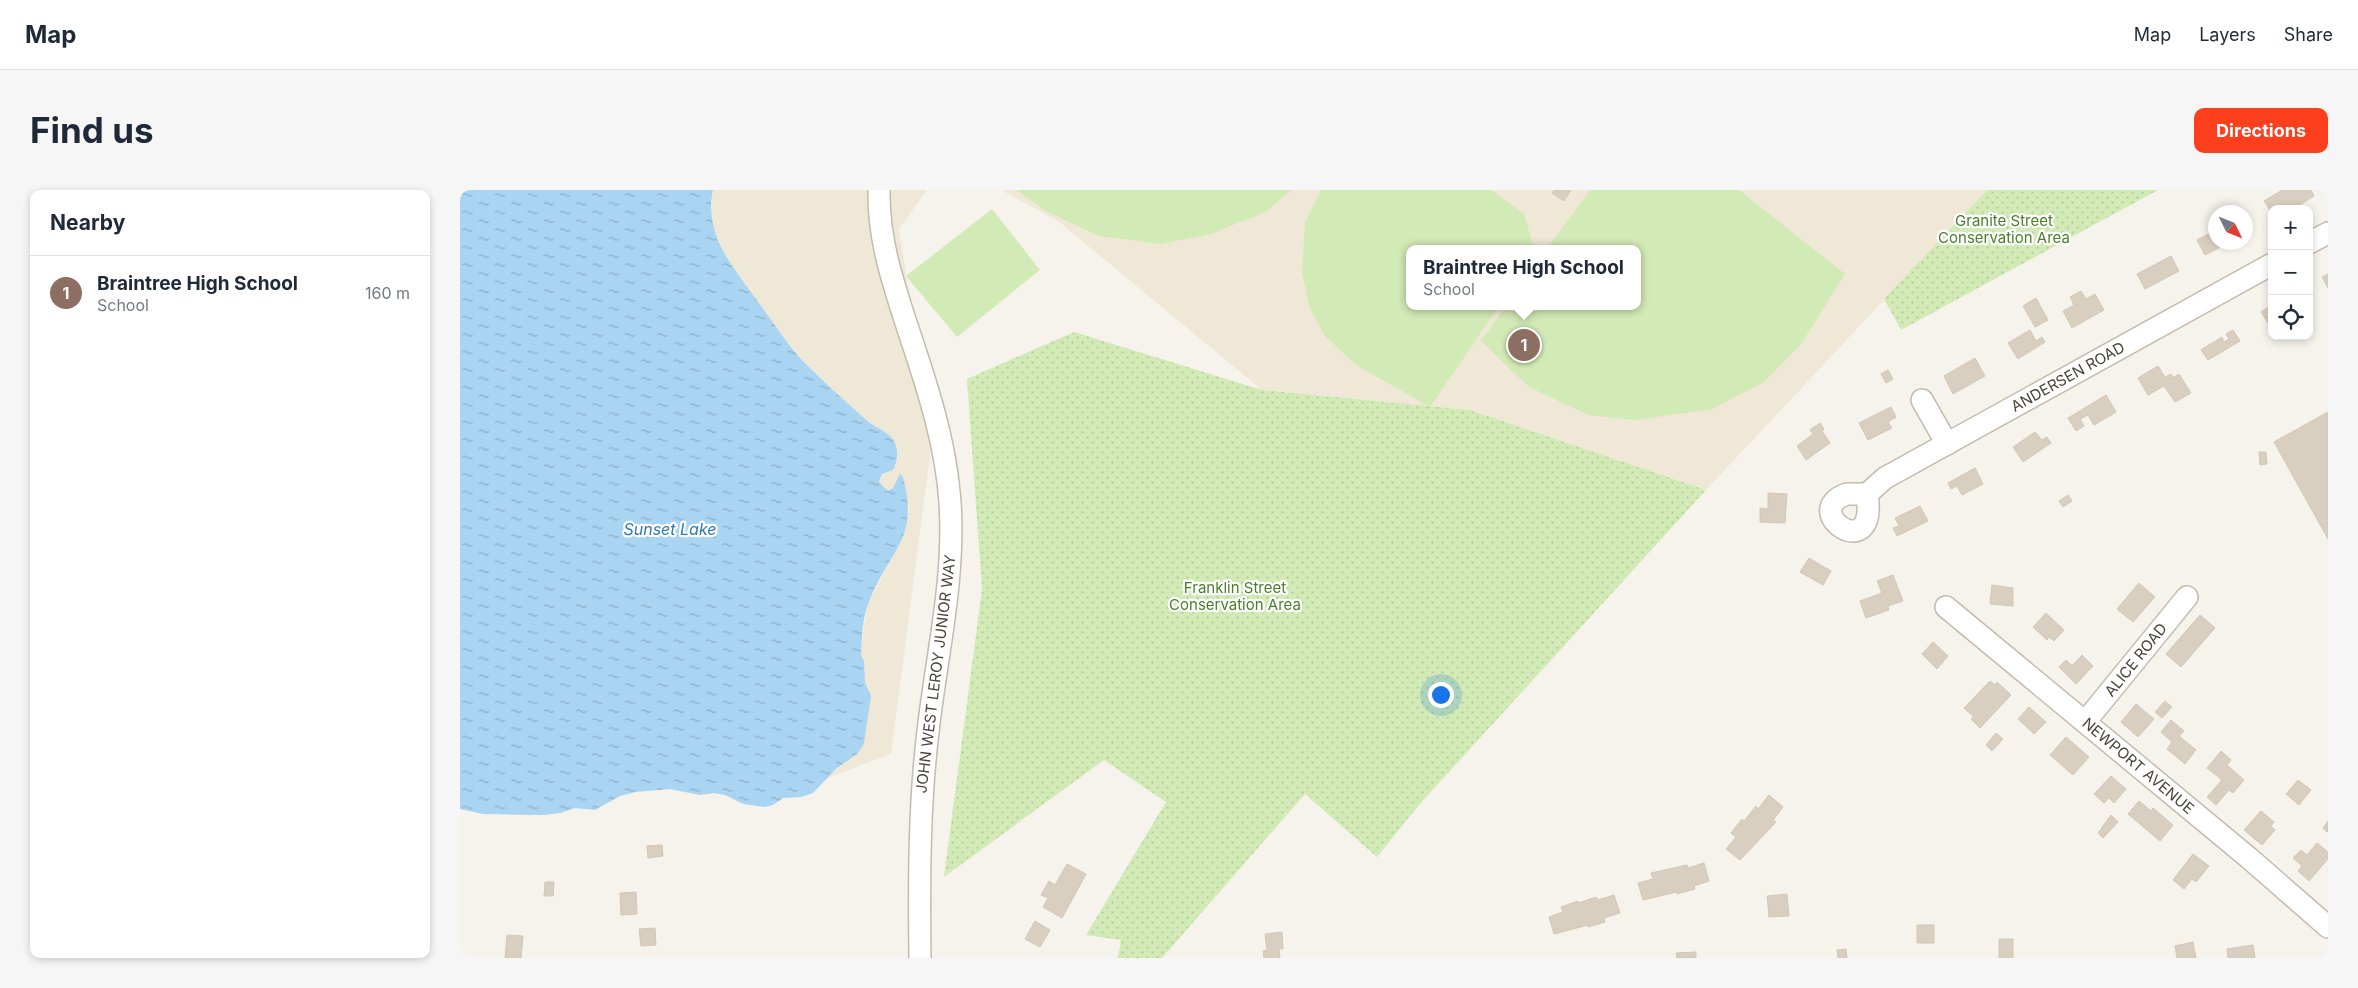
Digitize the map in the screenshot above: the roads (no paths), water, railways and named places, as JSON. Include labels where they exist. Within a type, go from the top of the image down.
[{"type":"street","name":"JOHN WEST LEROY JUNIOR WAY","points":[[879,190],[880,224],[884,248],[937,420],[946,467],[950,517],[949,581],[922,784],[919,888],[920,958]]},
{"type":"street","points":[[2313,241],[2328,233]]},
{"type":"street","name":"ANDERSEN ROAD","points":[[1867,494],[1885,478],[2268,266]]},
{"type":"street","points":[[1922,400],[1947,444]]},
{"type":"street","name":"ALICE ROAD","points":[[2085,722],[2187,597]]},
{"type":"street","name":"NEWPORT AVENUE","points":[[1946,607],[2256,864],[2328,927]]},
{"type":"water","name":"Sunset Lake","points":[[460,190],[713,190],[711,207],[717,238],[732,266],[783,337],[801,359],[829,386],[864,418],[892,438],[896,445],[897,454],[895,466],[893,470],[882,474],[879,482],[888,491],[893,488],[900,474],[903,477],[908,516],[900,544],[877,584],[864,621],[861,655],[864,661],[865,683],[871,696],[864,744],[857,754],[836,769],[813,793],[801,797],[783,798],[773,805],[765,807],[743,804],[725,795],[714,793],[700,795],[670,789],[636,792],[620,796],[595,810],[575,808],[560,813],[543,815],[483,814],[460,809]]},
{"type":"place","name":"Braintree High School","points":[[1524,345]]},
{"type":"park label","name":"Granite Street Conservation Area","points":[[2004,230]]},
{"type":"park label","name":"Franklin Street Conservation Area","points":[[1235,596]]}]
